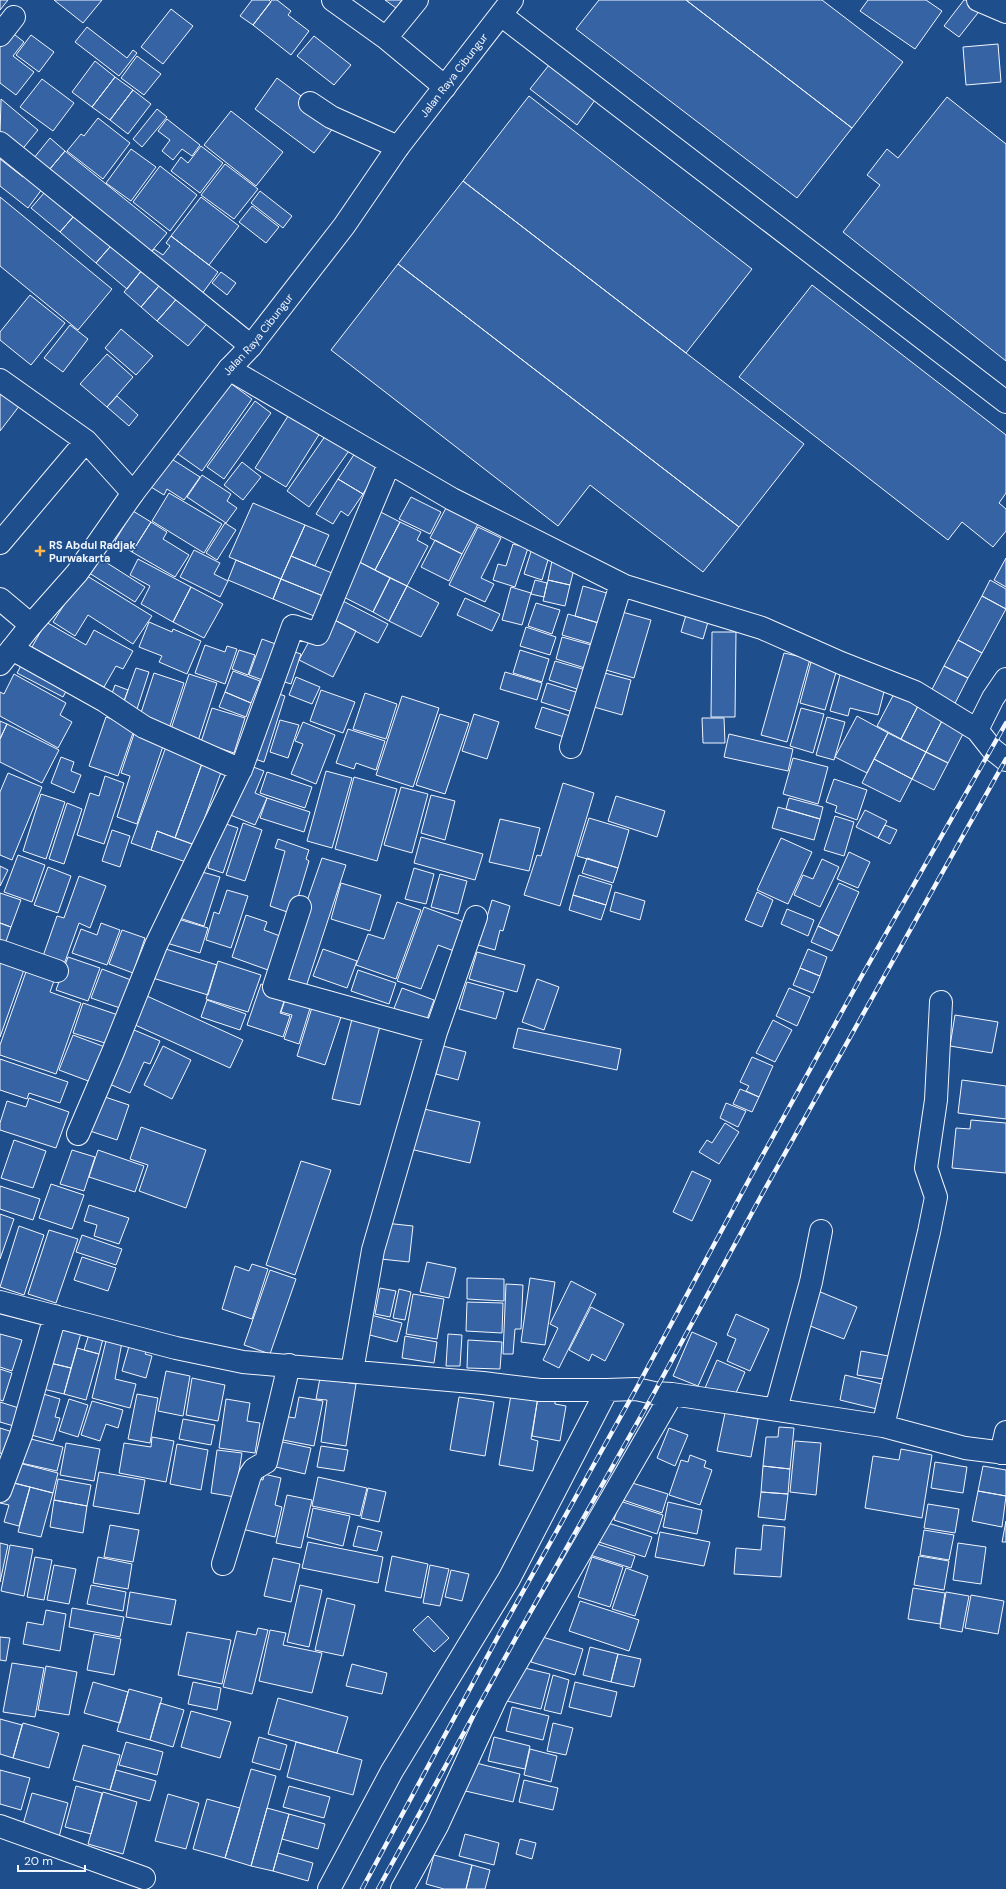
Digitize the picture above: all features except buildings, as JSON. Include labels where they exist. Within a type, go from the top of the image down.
[{"type":"main road","points":[[333,0],[386,38],[446,87]]},
{"type":"main road","points":[[386,38],[417,0]]},
{"type":"main road","points":[[978,0],[1006,12]]},
{"type":"main road","points":[[507,8],[1006,402]]},
{"type":"main road","name":"Jalan Raya Cibungur","points":[[6,657],[31,625],[77,573],[132,492],[229,369],[251,346],[344,226],[398,148],[507,8]]},
{"type":"main road","points":[[0,35],[14,17]]},
{"type":"main road","points":[[310,103],[331,117],[398,148]]},
{"type":"main road","points":[[0,143],[251,346]]},
{"type":"main road","points":[[229,369],[452,499],[620,584],[762,628],[841,663],[915,692],[977,730],[992,749],[1006,760]]},
{"type":"main road","points":[[0,380],[86,441],[132,492]]},
{"type":"main road","points":[[0,543],[86,441]]},
{"type":"main road","points":[[78,1134],[156,945],[241,770],[293,626],[318,634],[390,464]]},
{"type":"main road","points":[[571,747],[620,584]]},
{"type":"main road","points":[[0,599],[31,625]]},
{"type":"main road","points":[[6,657],[99,697],[144,727],[241,770]]},
{"type":"main road","points":[[977,730],[993,698],[1006,679]]},
{"type":"main road","points":[[300,907],[274,987],[436,1032]]},
{"type":"main road","points":[[352,1371],[373,1250],[436,1032],[476,917]]},
{"type":"main road","points":[[0,952],[57,971]]},
{"type":"main road","points":[[883,1426],[936,1197],[926,1168],[936,1100],[941,1002]]},
{"type":"main road","points":[[776,1409],[811,1282],[821,1231]]},
{"type":"main road","points":[[0,1302],[176,1348],[235,1360],[424,1379],[483,1382],[540,1390],[636,1389],[654,1393],[672,1394],[883,1426],[965,1448],[1004,1453],[1006,1432]]},
{"type":"main road","points":[[0,1490],[21,1434],[55,1316]]},
{"type":"main road","points":[[222,1564],[250,1475],[254,1470],[266,1462],[289,1365]]},
{"type":"main road","points":[[329,1889],[392,1771],[509,1580],[607,1390]]},
{"type":"main road","points":[[402,1889],[437,1826],[496,1698],[672,1394]]},
{"type":"main road","points":[[0,1826],[144,1878]]},
{"type":"railway","points":[[362,1889],[501,1631],[636,1389],[750,1178],[860,979],[1006,723]]},
{"type":"railway","points":[[378,1889],[518,1634],[654,1393],[760,1198],[1006,759]]},
{"type":"place","name":"RS Abdul Radjak Purwakarta","points":[[40,551]]}]
